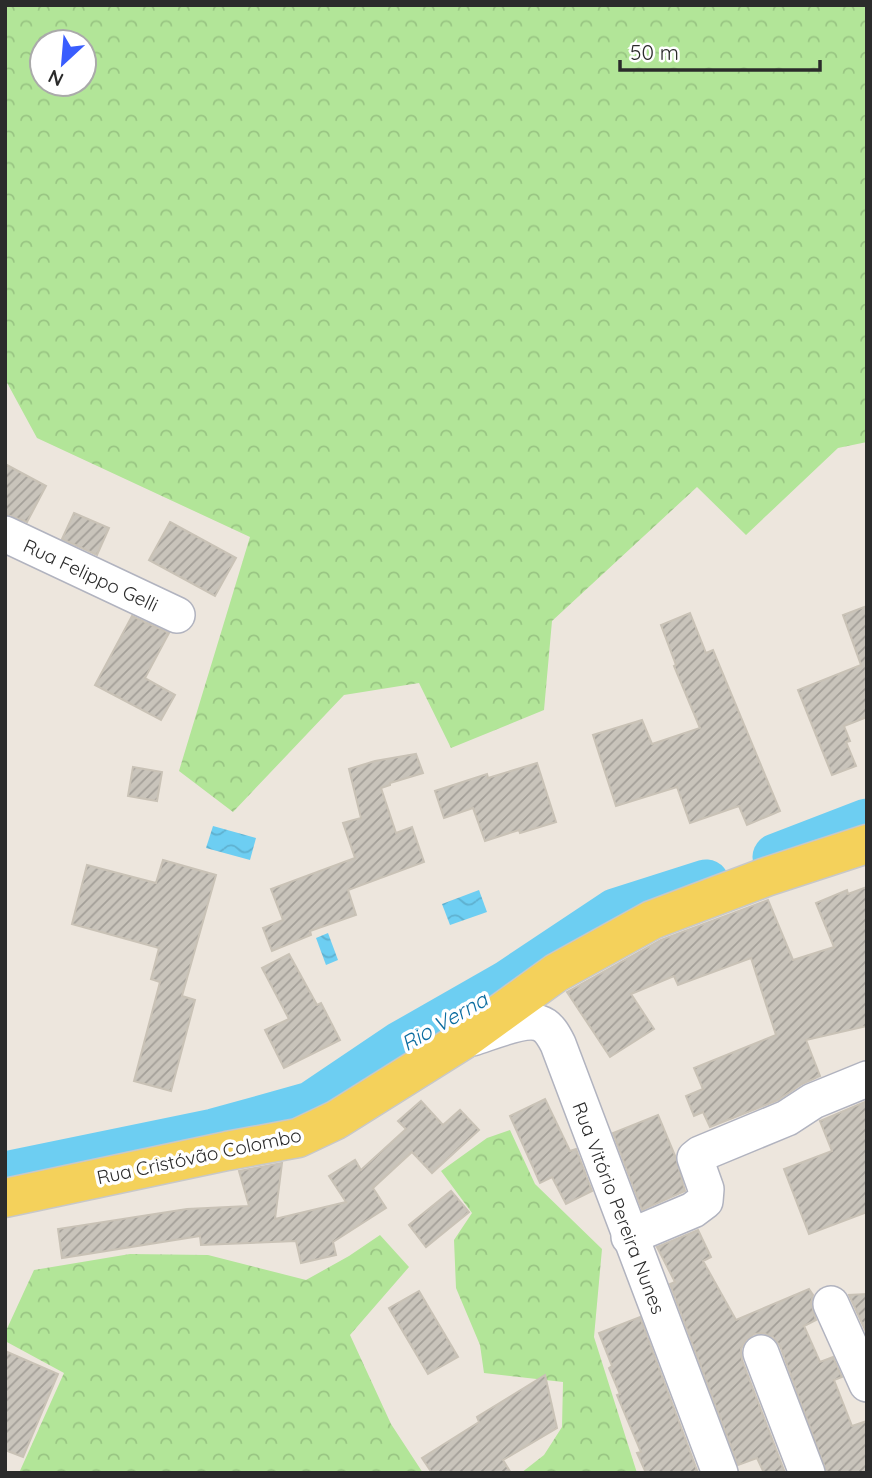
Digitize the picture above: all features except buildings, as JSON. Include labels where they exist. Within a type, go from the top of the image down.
[{"type":"main road","name":"Rua Cristóvão Colombo","points":[[5,1198],[227,1151],[298,1139],[335,1120],[462,1041],[556,973],[652,920],[766,877],[867,844]]},
{"type":"street","name":"Rua Felippo Gelli","points":[[5,534],[177,615]]},
{"type":"street","name":"Rua Vitório Pereira Nunes","points":[[462,1041],[526,1022],[541,1023],[551,1032],[558,1044],[720,1473]]},
{"type":"street","points":[[629,1237],[693,1210],[705,1201],[706,1189],[695,1158],[700,1154],[787,1118],[813,1101],[867,1079]]},
{"type":"street","points":[[831,1304],[867,1384]]},
{"type":"street","points":[[761,1353],[807,1473]]},
{"type":"green space","points":[[5,5],[867,5],[867,442],[838,448],[746,535],[697,487],[552,621],[544,710],[451,748],[419,683],[344,695],[233,812],[179,771],[250,537],[37,438],[5,379]]},
{"type":"green space","points":[[510,1130],[535,1184],[602,1249],[594,1337],[637,1473],[521,1473],[544,1455],[562,1427],[563,1382],[484,1373],[480,1345],[456,1288],[454,1240],[472,1213],[441,1171],[487,1138]]},
{"type":"green space","points":[[380,1235],[409,1267],[350,1335],[391,1424],[423,1473],[19,1473],[64,1373],[5,1341],[5,1333],[34,1270],[130,1254],[208,1255],[306,1280]]},
{"type":"water","points":[[213,826],[256,838],[250,860],[206,848]]},
{"type":"water","points":[[479,890],[487,912],[450,925],[442,904]]},
{"type":"water","points":[[328,933],[338,960],[326,965],[316,938]]},
{"type":"waterway","name":"Rio Verna","points":[[776,857],[867,822]]},
{"type":"waterway","name":"Rio Verna","points":[[5,1175],[214,1132],[311,1105],[400,1045],[507,984],[615,912],[706,883]]}]
